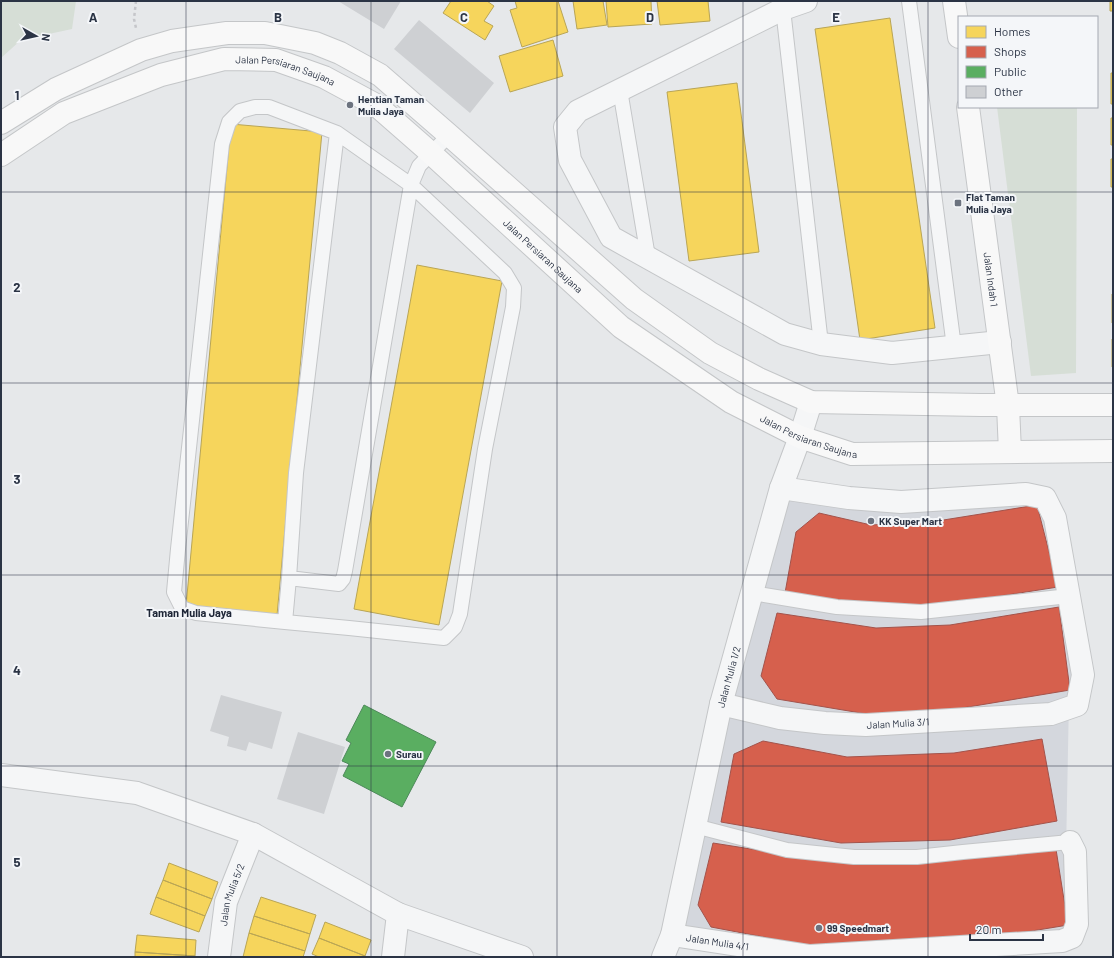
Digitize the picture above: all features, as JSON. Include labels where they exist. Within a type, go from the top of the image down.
[{"type":"street","points":[[806,1],[783,9],[578,110],[565,127],[570,160],[611,237],[785,334],[821,344],[892,353],[1000,342]]},
{"type":"street","points":[[954,1],[958,30]]},
{"type":"street","points":[[1,123],[56,89],[141,50],[172,40],[227,33],[265,33],[316,44],[340,53],[380,75],[634,299],[710,353],[758,379],[811,402],[1008,406],[1113,405]]},
{"type":"street","name":"Jalan Persiaran Saujana","points":[[1,155],[64,113],[161,75],[224,59],[276,60],[324,77],[376,105],[424,146],[430,154],[621,327],[731,402],[800,437],[852,454],[1113,452]]},
{"type":"street","name":"Jalan Indah 1","points":[[968,108],[1008,406],[1010,452]]},
{"type":"street","name":"Jalan Mulia 1/2","points":[[663,957],[672,935],[721,704],[781,488],[811,402]]},
{"type":"street","points":[[781,488],[849,498],[901,502],[1026,494],[1045,498],[1055,518],[1069,596]]},
{"type":"street","name":"Jalan Mulia 3/1","points":[[721,704],[780,718],[825,723],[866,725],[1051,714],[1076,705],[1083,675],[1069,596]]},
{"type":"street","points":[[1,776],[137,794],[253,834],[398,914],[522,957]]},
{"type":"street","name":"Jalan Mulia 5/2","points":[[219,957],[226,902],[253,834]]},
{"type":"street","name":"Jalan Mulia 4/1","points":[[672,935],[810,956],[1062,941],[1072,937],[1077,924],[1075,852],[1070,842]]},
{"type":"street","points":[[393,957],[398,914]]},
{"type":"lane","points":[[909,1],[954,347]]},
{"type":"lane","points":[[783,9],[821,344]]},
{"type":"lane","points":[[620,90],[648,257]]},
{"type":"lane","points":[[255,107],[269,107],[337,133],[412,185],[505,273],[514,288],[513,307],[485,449],[460,614],[455,627],[444,638],[196,613],[182,608],[174,592],[178,549],[222,144],[229,122],[240,111],[255,107]]},
{"type":"lane","points":[[290,578],[339,584],[343,579],[412,185],[420,166],[430,154],[443,129]]},
{"type":"lane","points":[[285,622],[290,578],[296,473],[337,133]]},
{"type":"lane","points":[[752,593],[837,607],[921,612],[1069,596]]},
{"type":"lane","points":[[695,826],[787,850],[854,857],[917,857],[1070,842]]},
{"type":"shaded area","points":[[1,1],[76,1],[72,29],[21,40],[1,58]]},
{"type":"shaded area","points":[[997,108],[1077,108],[1076,373],[1031,376]]},
{"type":"shaded area","points":[[789,498],[1024,502],[1042,505],[1075,676],[1069,699],[1066,852],[1067,929],[960,944],[827,951],[683,928],[727,713]]},
{"type":"building: Homes","points":[[451,1],[487,1],[494,6],[484,21],[493,26],[485,40],[443,13]]},
{"type":"building: Homes","points":[[515,1],[558,1],[568,32],[522,47],[510,10],[517,8]]},
{"type":"building: Homes","points":[[573,1],[603,1],[607,25],[577,29]]},
{"type":"building: Homes","points":[[606,1],[651,1],[652,24],[608,27]]},
{"type":"building: Homes","points":[[657,1],[708,1],[710,21],[660,25]]},
{"type":"building: Homes","points":[[1110,1],[1113,1],[1113,11],[1110,11]]},
{"type":"building: Homes","points":[[890,18],[935,328],[860,340],[815,29]]},
{"type":"building: Homes","points":[[553,40],[563,76],[510,92],[499,56]]},
{"type":"building: Homes","points":[[1111,73],[1113,73],[1113,104],[1111,104]]},
{"type":"building: Homes","points":[[737,83],[759,252],[689,261],[667,92]]},
{"type":"building: Homes","points":[[1111,118],[1113,118],[1113,145],[1111,145]]},
{"type":"building: Homes","points":[[231,124],[322,132],[277,615],[186,606]]},
{"type":"building: Homes","points":[[1111,159],[1113,159],[1113,187],[1111,187]]},
{"type":"building: Homes","points":[[417,265],[502,281],[439,625],[354,609]]},
{"type":"building: Homes","points":[[1113,294],[1113,323],[1112,323]]},
{"type":"building: Homes","points":[[1113,339],[1113,367],[1112,367]]},
{"type":"building: Homes","points":[[169,863],[218,882],[212,899],[163,880]]},
{"type":"building: Homes","points":[[163,880],[212,899],[205,916],[156,897]]},
{"type":"building: Homes","points":[[156,897],[205,916],[199,932],[150,914]]},
{"type":"building: Homes","points":[[261,897],[316,915],[310,934],[254,916]]},
{"type":"building: Homes","points":[[254,916],[310,934],[305,951],[249,933]]},
{"type":"building: Homes","points":[[325,922],[371,940],[365,956],[319,938]]},
{"type":"building: Homes","points":[[249,933],[305,951],[303,957],[243,957]]},
{"type":"building: Homes","points":[[137,935],[196,940],[195,956],[135,952]]},
{"type":"building: Homes","points":[[319,938],[365,957],[319,957],[312,954]]},
{"type":"building: Homes","points":[[135,952],[195,956],[195,957],[135,957]]},
{"type":"building: Shops","points":[[1037,505],[1058,587],[936,606],[869,608],[785,593],[796,532],[819,513],[871,525],[931,522]]},
{"type":"building: Shops","points":[[1059,607],[1070,690],[944,711],[867,714],[777,699],[761,676],[777,613],[876,628],[950,625]]},
{"type":"building: Shops","points":[[1042,739],[1057,821],[950,840],[841,843],[721,822],[734,754],[763,741],[847,757],[954,753]]},
{"type":"building: Shops","points":[[713,843],[833,862],[956,860],[1055,843],[1068,925],[965,942],[827,949],[711,927],[698,905]]},
{"type":"building: Public","points":[[364,705],[436,742],[402,807],[343,776],[349,764],[342,761],[351,743],[346,740]]},
{"type":"building: Other","points":[[338,1],[401,1],[384,29]]},
{"type":"building: Other","points":[[419,20],[494,83],[470,113],[394,49]]},
{"type":"building: Other","points":[[221,695],[282,712],[272,749],[249,742],[246,751],[227,746],[229,737],[210,731]]},
{"type":"building: Other","points":[[298,732],[345,747],[324,814],[277,799]]},
{"type":"place","name":"Hentian Taman Mulia Jaya","points":[[350,105]]},
{"type":"place","name":"Flat Taman Mulia Jaya","points":[[958,203]]},
{"type":"place","name":"KK Super Mart","points":[[871,521]]},
{"type":"place","name":"Surau","points":[[388,754]]},
{"type":"place","name":"99 Speedmart","points":[[819,928]]},
{"type":"district","name":"Taman Mulia Jaya","points":[[189,612]]}]
